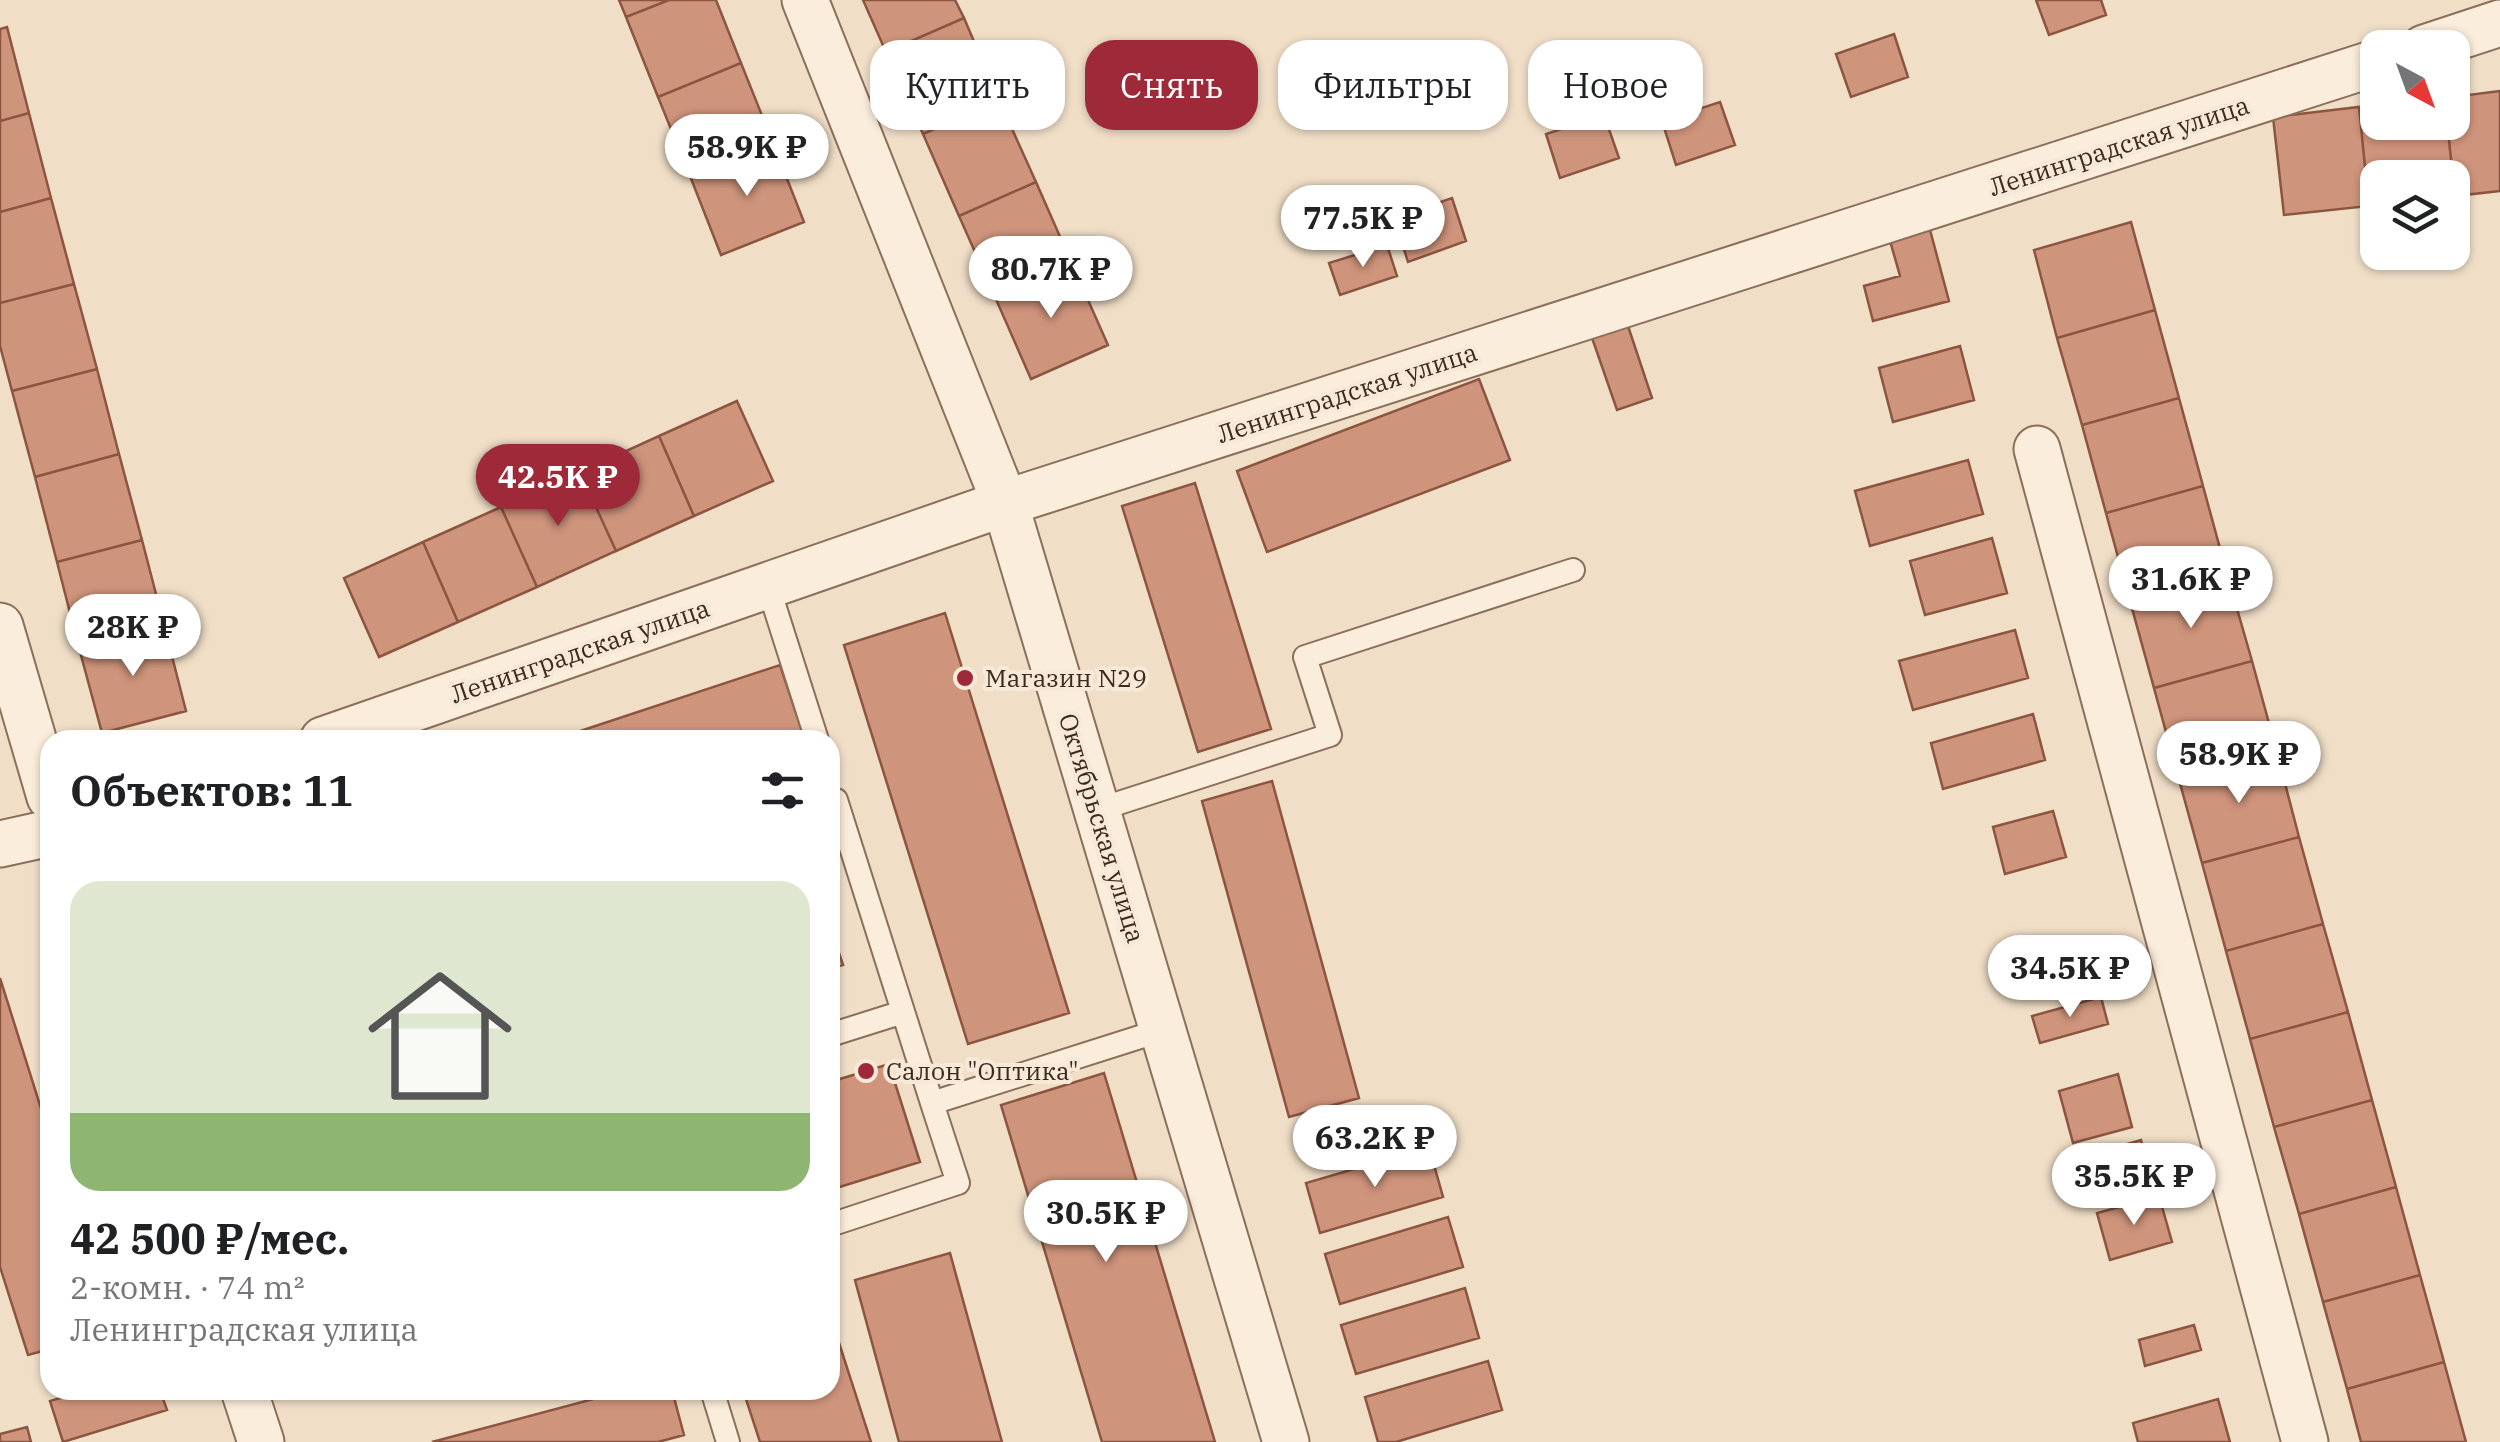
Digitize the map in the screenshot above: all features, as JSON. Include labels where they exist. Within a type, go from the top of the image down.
[{"type":"street","name":"Октябрьская улица","points":[[805,0],[1005,503],[1286,1442]]},
{"type":"street","points":[[2470,33],[2500,23]]},
{"type":"street","name":"Ленинградская улица","points":[[352,730],[1005,503],[2360,68]]},
{"type":"street","points":[[2037,449],[2305,1442]]},
{"type":"street","points":[[0,626],[40,763]]},
{"type":"street","points":[[0,844],[40,835]]},
{"type":"street","points":[[247,1400],[259,1441]]},
{"type":"lane","points":[[1097,810],[1330,735],[1304,657],[1573,570]]},
{"type":"lane","points":[[768,586],[814,730]]},
{"type":"lane","points":[[840,819],[958,1184],[840,1221]]},
{"type":"lane","points":[[840,1032],[903,1012]]},
{"type":"lane","points":[[932,1103],[1162,1030]]},
{"type":"lane","points":[[715,1400],[728,1442]]},
{"type":"building","points":[[619,0],[669,0],[626,17]]},
{"type":"building","points":[[669,0],[716,0],[741,63],[658,97],[626,17]]},
{"type":"building","points":[[863,0],[955,0],[964,18],[914,40],[881,40]]},
{"type":"building","points":[[2036,0],[2101,0],[2106,15],[2049,35]]},
{"type":"building","points":[[964,18],[973,40],[914,40]]},
{"type":"building","points":[[7,27],[29,113],[0,121],[0,29]]},
{"type":"building","points":[[1894,34],[1908,77],[1851,97],[1836,54]]},
{"type":"building","points":[[741,63],[773,143],[690,176],[658,97]]},
{"type":"building","points":[[2500,91],[2500,191],[2470,194],[2470,160],[2451,160],[2449,140],[2470,140],[2470,95]]},
{"type":"building","points":[[1720,102],[1735,145],[1676,165],[1665,130],[1703,130],[1703,108]]},
{"type":"building","points":[[2359,107],[2364,160],[2360,160],[2360,207],[2284,215],[2273,117]]},
{"type":"building","points":[[29,113],[51,198],[0,212],[0,121]]},
{"type":"building","points":[[932,130],[1013,130],[1036,182],[959,216],[923,134]]},
{"type":"building","points":[[1558,130],[1609,130],[1619,158],[1560,178],[1546,134]]},
{"type":"building","points":[[2362,140],[2449,140],[2451,160],[2364,160]]},
{"type":"building","points":[[773,143],[804,222],[721,255],[690,176]]},
{"type":"building","points":[[1036,182],[1072,264],[995,297],[959,216]]},
{"type":"building","points":[[51,198],[74,284],[0,303],[0,212]]},
{"type":"building","points":[[1452,198],[1466,241],[1408,262],[1394,218]]},
{"type":"building","points":[[2131,222],[2155,310],[2057,338],[2034,250]]},
{"type":"building","points":[[1929,226],[1949,301],[1873,321],[1864,286],[1900,276],[1889,237]]},
{"type":"building","points":[[1387,245],[1397,276],[1340,295],[1329,263]]},
{"type":"building","points":[[1072,264],[1108,345],[1031,379],[995,297]]},
{"type":"building","points":[[74,284],[97,369],[12,391],[0,346],[0,303]]},
{"type":"building","points":[[2155,310],[2179,398],[2082,425],[2057,338]]},
{"type":"building","points":[[1626,320],[1652,398],[1617,410],[1590,332]]},
{"type":"building","points":[[1960,346],[1974,400],[1893,422],[1879,368]]},
{"type":"building","points":[[97,369],[119,454],[35,477],[12,391]]},
{"type":"building","points":[[1479,379],[1510,460],[1267,552],[1237,471]]},
{"type":"building","points":[[2179,398],[2203,486],[2106,513],[2082,425]]},
{"type":"building","points":[[737,401],[773,481],[694,516],[659,436]]},
{"type":"building","points":[[659,436],[694,516],[616,551],[580,472]]},
{"type":"building","points":[[119,454],[142,540],[57,562],[35,477]]},
{"type":"building","points":[[1968,460],[1983,514],[1870,546],[1855,491]]},
{"type":"building","points":[[580,472],[616,551],[537,587],[501,507]]},
{"type":"building","points":[[1195,483],[1271,729],[1198,752],[1122,506]]},
{"type":"building","points":[[2203,486],[2227,574],[2130,601],[2106,513]]},
{"type":"building","points":[[501,507],[537,587],[458,622],[423,542]]},
{"type":"building","points":[[1992,538],[2007,593],[1925,615],[1910,561]]},
{"type":"building","points":[[142,540],[164,625],[79,648],[57,562]]},
{"type":"building","points":[[423,542],[458,622],[379,657],[344,578]]},
{"type":"building","points":[[2227,574],[2252,661],[2154,688],[2130,601]]},
{"type":"building","points":[[945,613],[1069,1013],[968,1044],[844,645]]},
{"type":"building","points":[[164,625],[186,711],[101,730],[79,648]]},
{"type":"building","points":[[2015,630],[2028,678],[1913,710],[1899,661]]},
{"type":"building","points":[[2252,661],[2276,749],[2178,776],[2154,688]]},
{"type":"building","points":[[780,665],[802,730],[583,730]]},
{"type":"building","points":[[2033,714],[2045,760],[1943,789],[1931,743]]},
{"type":"building","points":[[2276,749],[2299,837],[2202,863],[2178,776]]},
{"type":"building","points":[[1272,781],[1359,1098],[1289,1117],[1202,801]]},
{"type":"building","points":[[2053,811],[2066,857],[2005,874],[1993,827]]},
{"type":"building","points":[[2299,837],[2323,924],[2226,951],[2202,863]]},
{"type":"building","points":[[2323,924],[2348,1012],[2250,1039],[2226,951]]},
{"type":"building","points":[[0,978],[40,1105],[40,1352],[28,1355],[0,1267]]},
{"type":"building","points":[[2101,997],[2108,1024],[2040,1043],[2032,1016]]},
{"type":"building","points":[[2348,1012],[2372,1100],[2274,1127],[2250,1039]]},
{"type":"building","points":[[889,1064],[920,1162],[840,1187],[840,1079]]},
{"type":"building","points":[[1104,1073],[1215,1442],[1102,1442],[1001,1105]]},
{"type":"building","points":[[2118,1074],[2132,1127],[2073,1143],[2059,1091]]},
{"type":"building","points":[[2372,1100],[2396,1187],[2299,1214],[2274,1127]]},
{"type":"building","points":[[2141,1140],[2153,1185],[2094,1201],[2082,1157]]},
{"type":"building","points":[[1429,1147],[1443,1197],[1320,1233],[1306,1183]]},
{"type":"building","points":[[2396,1187],[2420,1275],[2323,1302],[2299,1214]]},
{"type":"building","points":[[2159,1196],[2172,1242],[2110,1260],[2097,1213]]},
{"type":"building","points":[[1448,1217],[1463,1267],[1340,1304],[1325,1254]]},
{"type":"building","points":[[950,1253],[1002,1442],[899,1442],[855,1280]]},
{"type":"building","points":[[2420,1275],[2444,1362],[2347,1389],[2323,1302]]},
{"type":"building","points":[[1465,1288],[1479,1338],[1356,1374],[1341,1325]]},
{"type":"building","points":[[2194,1325],[2201,1350],[2145,1366],[2139,1340]]},
{"type":"building","points":[[840,1346],[871,1442],[760,1442],[746,1400],[840,1400]]},
{"type":"building","points":[[1488,1361],[1502,1410],[1396,1442],[1378,1442],[1365,1397]]},
{"type":"building","points":[[2444,1362],[2466,1442],[2361,1442],[2347,1389]]},
{"type":"building","points":[[2218,1399],[2230,1442],[2138,1442],[2133,1423]]},
{"type":"building","points":[[164,1400],[167,1410],[63,1442],[50,1401]]},
{"type":"building","points":[[590,1400],[675,1400],[684,1435],[658,1442],[432,1442]]},
{"type":"building","points":[[27,1427],[31,1442],[0,1442],[0,1434]]},
{"type":"place","name":"Магазин N29","points":[[965,678]]},
{"type":"place","name":"Салон \"Оптика\"","points":[[866,1071]]}]
